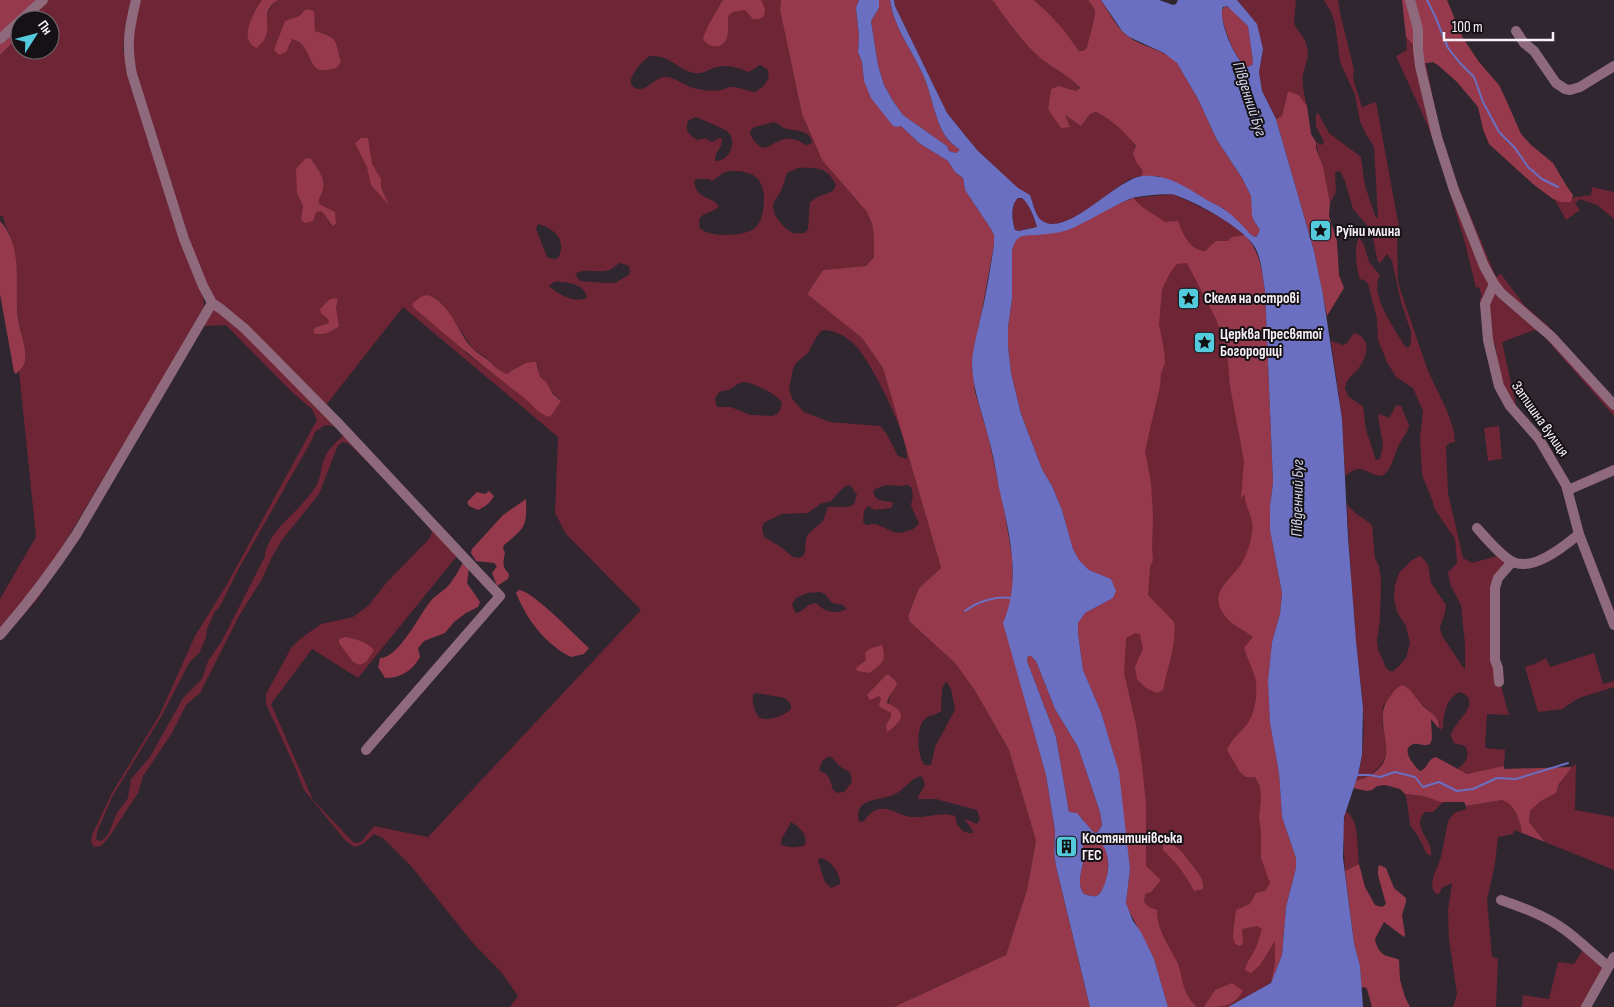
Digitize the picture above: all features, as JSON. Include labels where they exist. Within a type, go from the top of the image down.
[{"type":"street","points":[[32,10],[43,0]]},
{"type":"street","points":[[136,0],[128,41],[132,74],[184,239],[212,303],[244,328],[293,377],[500,596],[366,750]]},
{"type":"street","points":[[1410,0],[1418,29],[1420,66],[1442,153],[1476,248],[1494,284],[1511,303],[1552,337],[1614,405]]},
{"type":"street","points":[[0,39],[10,30]]},
{"type":"street","points":[[1516,31],[1524,43],[1534,51],[1556,83],[1565,89],[1570,90],[1580,87],[1614,66]]},
{"type":"street","name":"Затишна вулиця","points":[[1494,284],[1485,304],[1488,340],[1499,386],[1510,406],[1539,439],[1568,490],[1579,534],[1614,625]]},
{"type":"street","points":[[0,635],[52,572],[76,535],[212,303]]},
{"type":"street","points":[[1568,490],[1614,470]]},
{"type":"street","points":[[1477,528],[1512,562],[1522,564],[1530,564],[1537,561],[1561,548],[1579,534]]},
{"type":"street","points":[[1498,682],[1498,668],[1495,660],[1495,588],[1498,578],[1512,562]]},
{"type":"street","points":[[1501,900],[1530,910],[1553,922],[1611,962],[1586,1007]]},
{"type":"shaded area","points":[[0,0],[40,0],[32,10],[10,10],[10,45],[0,55]]},
{"type":"shaded area","points":[[49,0],[133,0],[124,35],[123,49],[129,79],[203,296],[204,305],[201,316],[50,567],[0,631],[0,599],[36,537],[19,371],[24,364],[25,355],[17,306],[14,250],[3,216],[0,216],[0,55],[10,45],[10,60],[60,60],[60,10],[37,10]]},
{"type":"shaded area","points":[[141,0],[262,0],[249,25],[249,42],[266,34],[269,11],[278,0],[781,0],[780,10],[802,114],[822,160],[867,212],[874,236],[874,257],[866,266],[823,270],[807,294],[862,338],[883,368],[941,568],[919,588],[908,616],[910,622],[955,663],[974,689],[1009,750],[1036,841],[1027,890],[1006,955],[894,1007],[510,1007],[518,996],[502,973],[472,942],[411,866],[383,838],[374,834],[363,844],[354,847],[344,839],[304,790],[266,704],[266,694],[291,648],[321,624],[353,617],[368,606],[387,582],[430,538],[432,532],[417,510],[349,444],[343,442],[338,445],[319,494],[282,540],[262,579],[239,616],[200,693],[186,705],[172,733],[143,776],[138,793],[109,837],[101,846],[94,847],[91,841],[92,835],[112,793],[160,714],[195,636],[226,586],[317,420],[312,409],[292,392],[226,325],[204,326],[55,572],[36,601],[0,640],[38,593],[210,304],[140,86],[131,53],[132,33]],"holes":[[[306,9],[315,31],[330,36],[336,68],[328,70],[316,68],[303,45],[292,39],[285,21],[299,16]],[[650,56],[658,56],[695,73],[725,66],[749,72],[760,65],[767,69],[769,76],[764,85],[755,92],[732,87],[710,91],[704,90],[690,87],[666,77],[657,79],[647,87],[639,89],[635,88],[631,81],[635,71]],[[695,117],[728,132],[732,141],[728,155],[715,161],[722,139],[719,138],[712,142],[705,138],[698,140],[692,137],[687,130],[688,121]],[[773,122],[784,128],[805,133],[811,138],[812,143],[807,145],[787,139],[762,148],[751,136],[750,133],[753,128]],[[798,168],[821,169],[833,179],[836,185],[833,191],[810,202],[808,229],[805,233],[790,231],[780,222],[775,214],[773,206],[787,173]],[[729,171],[750,173],[755,176],[762,185],[764,200],[759,224],[749,231],[735,234],[715,234],[702,230],[699,223],[702,216],[719,206],[701,195],[694,182],[696,179],[709,179],[712,181]],[[323,192],[318,200],[319,204],[336,224],[331,226],[321,211],[316,212],[301,220],[303,206]],[[538,224],[555,232],[558,237],[561,246],[558,258],[547,257],[536,229]],[[620,263],[629,266],[630,274],[615,283],[580,281],[575,274],[583,271],[605,271]],[[554,282],[574,284],[582,289],[587,297],[578,300],[562,295],[549,286]],[[434,297],[442,303],[473,349],[484,356],[501,372],[507,374],[521,365],[538,365],[539,377],[560,399],[544,415],[524,397],[466,353]],[[338,298],[336,329],[319,335],[315,334],[313,330],[316,327],[329,323],[328,319]],[[403,307],[558,437],[555,513],[566,534],[641,610],[428,837],[374,826],[361,842],[354,843],[313,800],[271,704],[312,649],[358,678],[461,551],[326,405]],[[823,330],[836,332],[851,341],[870,366],[888,399],[902,434],[907,459],[898,456],[886,433],[880,426],[830,422],[804,412],[793,400],[789,390],[796,363],[808,353],[814,341]],[[748,383],[771,393],[782,403],[780,410],[773,416],[750,415],[731,407],[717,407],[715,399],[719,393],[738,384]],[[325,425],[335,426],[343,436],[333,445],[323,460],[316,486],[273,536],[265,556],[222,641],[208,661],[202,679],[183,698],[150,757],[131,779],[128,798],[117,813],[108,835],[101,841],[96,840],[97,832],[112,797],[161,717],[189,663],[199,653],[206,638],[207,629],[215,611],[219,608],[238,570],[315,432]],[[850,485],[857,495],[854,504],[848,507],[828,507],[823,521],[808,534],[805,552],[799,558],[793,557],[764,537],[762,527],[765,522],[782,514],[808,513],[820,504],[831,501],[844,487]],[[886,485],[907,485],[911,487],[913,495],[911,505],[919,524],[913,529],[901,533],[876,524],[866,525],[863,521],[864,511],[868,506],[875,510],[891,508],[893,504],[892,502],[880,500],[874,495],[875,489]],[[820,592],[825,594],[832,603],[843,605],[847,609],[831,612],[815,603],[795,613],[792,604],[796,598],[807,593]],[[889,675],[897,686],[890,696],[889,705],[898,724],[890,719],[891,713],[879,696]],[[946,681],[951,689],[955,710],[935,747],[931,765],[925,765],[920,756],[919,749],[921,724],[926,718],[941,711],[942,689]],[[756,693],[785,698],[791,704],[791,709],[776,717],[764,719],[760,718],[753,704],[753,695]],[[830,756],[842,768],[850,772],[852,782],[844,792],[839,793],[834,791],[826,774],[819,770],[823,760]],[[921,776],[925,785],[918,797],[919,799],[936,799],[977,810],[980,819],[977,824],[965,820],[973,833],[963,831],[956,822],[956,816],[939,814],[913,817],[888,809],[874,811],[864,821],[859,822],[858,814],[864,804],[895,794],[914,779]],[[791,822],[802,832],[806,841],[805,845],[787,846],[781,844],[782,838]],[[820,858],[827,861],[834,868],[839,876],[840,884],[831,888],[825,882],[818,861]]]},
{"type":"shaded area","points":[[262,0],[278,0],[272,4],[267,13],[267,33],[257,48],[248,39],[248,33],[252,18]]},
{"type":"shaded area","points":[[723,0],[761,0],[765,9],[764,16],[759,19],[753,19],[745,10],[733,12],[728,16],[728,32],[725,41],[719,46],[712,46],[705,42],[703,38]]},
{"type":"shaded area","points":[[781,0],[859,0],[856,8],[859,36],[858,52],[862,62],[864,81],[893,126],[901,126],[919,143],[948,161],[955,172],[963,178],[965,190],[994,235],[994,245],[973,353],[972,366],[975,392],[988,435],[1012,556],[1013,590],[1004,623],[1046,775],[1055,831],[1054,852],[1056,866],[1090,1007],[894,1007],[1006,955],[1027,890],[1036,841],[1009,750],[974,689],[955,663],[910,622],[908,616],[919,588],[941,568],[883,368],[862,338],[807,294],[823,270],[866,266],[874,257],[874,236],[867,212],[822,160],[802,114],[780,10]]},
{"type":"shaded area","points":[[879,0],[890,0],[895,21],[920,67],[944,134],[951,143],[961,150],[956,153],[949,151],[947,146],[903,115],[884,85],[878,65],[871,21],[879,8]]},
{"type":"shaded area","points":[[894,0],[991,0],[994,2],[1033,52],[1061,72],[1080,89],[1076,91],[1059,86],[1051,89],[1048,109],[1070,127],[1065,115],[1081,126],[1090,114],[1096,112],[1112,122],[1128,136],[1135,146],[1137,160],[1143,171],[1141,176],[1130,179],[1073,218],[1061,223],[1050,224],[1041,220],[1030,195],[1018,189],[977,150],[947,113],[895,6]]},
{"type":"shaded area","points":[[991,0],[1034,0],[1062,28],[1079,51],[1083,51],[1087,48],[1095,13],[1088,0],[1101,0],[1125,34],[1135,41],[1172,58],[1177,63],[1198,99],[1217,140],[1242,178],[1251,196],[1254,221],[1260,233],[1255,237],[1224,209],[1158,176],[1141,176],[1143,171],[1133,154],[1136,146],[1118,127],[1096,112],[1090,114],[1081,126],[1065,115],[1070,127],[1061,128],[1048,109],[1051,89],[1059,86],[1076,91],[1080,88],[1071,79],[1033,52]]},
{"type":"shaded area","points":[[1034,0],[1088,0],[1095,13],[1087,48],[1079,51],[1046,11]]},
{"type":"shaded area","points":[[1237,0],[1296,0],[1294,23],[1305,40],[1308,51],[1303,78],[1307,106],[1299,95],[1288,91],[1282,116],[1276,119],[1262,91],[1259,72],[1263,49],[1241,4]]},
{"type":"shaded area","points":[[1324,0],[1338,0],[1354,70],[1353,79],[1362,107],[1376,102],[1399,227],[1397,237],[1398,282],[1428,371],[1448,413],[1454,432],[1455,442],[1446,446],[1448,493],[1463,558],[1472,563],[1500,555],[1506,561],[1498,574],[1499,679],[1509,715],[1487,714],[1485,748],[1505,750],[1504,766],[1486,772],[1474,774],[1462,772],[1458,768],[1465,761],[1467,752],[1465,746],[1454,743],[1451,736],[1468,707],[1467,697],[1461,692],[1452,698],[1447,706],[1443,727],[1440,730],[1436,718],[1415,696],[1392,693],[1383,706],[1382,723],[1388,749],[1385,758],[1380,766],[1368,777],[1356,781],[1363,746],[1364,729],[1353,607],[1347,504],[1372,525],[1375,558],[1379,566],[1381,580],[1380,619],[1377,641],[1378,649],[1386,668],[1393,671],[1406,658],[1410,643],[1406,626],[1397,612],[1394,599],[1395,585],[1399,573],[1419,556],[1428,565],[1431,583],[1446,605],[1440,627],[1442,636],[1465,670],[1465,644],[1461,605],[1451,586],[1448,574],[1457,562],[1455,539],[1434,508],[1422,475],[1420,437],[1423,411],[1413,388],[1396,377],[1387,362],[1378,340],[1377,319],[1368,284],[1360,279],[1357,269],[1356,252],[1359,237],[1364,245],[1369,262],[1380,275],[1377,283],[1378,292],[1384,311],[1404,345],[1408,348],[1411,343],[1411,332],[1401,302],[1392,261],[1387,254],[1380,263],[1378,262],[1371,230],[1353,209],[1340,171],[1336,172],[1335,175],[1336,192],[1330,203],[1316,142],[1322,145],[1324,142],[1316,126],[1316,115],[1318,113],[1329,133],[1361,157],[1365,186],[1376,218],[1378,217],[1374,147],[1360,121],[1355,95],[1340,62],[1335,23]]},
{"type":"shaded area","points":[[1402,0],[1408,0],[1413,17],[1415,47],[1406,37]]},
{"type":"shaded area","points":[[1412,0],[1447,0],[1463,38],[1479,62],[1499,85],[1521,134],[1553,163],[1573,195],[1571,202],[1553,199],[1533,184],[1489,144],[1478,107],[1457,82],[1433,62],[1421,64]]},
{"type":"shaded area","points":[[1225,6],[1231,9],[1248,26],[1253,62],[1248,67],[1239,59],[1227,34],[1221,11]]},
{"type":"shaded area","points":[[306,9],[314,11],[315,31],[334,40],[341,62],[336,68],[320,70],[316,68],[303,45],[292,39],[286,52],[279,55],[274,50],[285,21],[299,16]]},
{"type":"shaded area","points":[[1406,37],[1415,47],[1418,67],[1483,271],[1614,409],[1614,416],[1540,332],[1534,330],[1502,342],[1516,405],[1505,397],[1496,361],[1495,345],[1483,331],[1480,298],[1482,297],[1479,287],[1476,288],[1464,239],[1435,145],[1396,56],[1407,50]]},
{"type":"shaded area","points":[[1421,64],[1426,64],[1439,128],[1456,181],[1496,277],[1501,274],[1524,305],[1547,325],[1614,398],[1504,291],[1487,267],[1440,139]]},
{"type":"shaded area","points":[[1288,91],[1299,95],[1307,106],[1311,134],[1316,142],[1316,148],[1323,167],[1330,203],[1329,216],[1337,241],[1339,275],[1344,288],[1327,316],[1314,251],[1276,119],[1282,116]]},
{"type":"shaded area","points":[[361,138],[368,138],[372,164],[381,179],[381,188],[389,205],[371,185],[367,167],[355,143]]},
{"type":"shaded area","points":[[306,158],[311,159],[323,179],[319,204],[335,212],[336,224],[332,226],[321,211],[316,212],[313,221],[305,223],[301,220],[303,206],[297,193],[296,169]]},
{"type":"shaded area","points":[[1592,187],[1614,192],[1614,219],[1597,205],[1580,199],[1575,203],[1580,210],[1566,220],[1555,200],[1591,195]]},
{"type":"shaded area","points":[[1173,194],[1220,217],[1243,234],[1265,324],[1285,923],[1271,983],[1228,1007],[1168,1007],[1154,959],[1101,712],[1083,670],[1037,235],[1133,198]]},
{"type":"shaded area","points":[[1019,198],[1025,200],[1030,208],[1037,227],[1019,231],[1015,230],[1013,208],[1015,200]]},
{"type":"shaded area","points":[[1133,198],[1141,206],[1165,222],[1178,221],[1187,240],[1199,250],[1205,251],[1216,241],[1228,241],[1232,237],[1245,235],[1257,255],[1265,290],[1273,483],[1270,506],[1270,530],[1282,593],[1280,614],[1272,642],[1268,681],[1270,723],[1279,773],[1282,817],[1296,858],[1296,868],[1286,907],[1282,955],[1271,983],[1275,963],[1275,941],[1260,965],[1251,973],[1245,970],[1256,948],[1262,929],[1257,926],[1242,929],[1243,944],[1240,946],[1235,944],[1233,938],[1236,910],[1250,904],[1256,893],[1265,891],[1270,883],[1261,858],[1260,786],[1255,777],[1246,777],[1240,772],[1227,750],[1248,723],[1254,710],[1256,682],[1244,648],[1253,637],[1226,617],[1219,605],[1218,598],[1223,586],[1245,557],[1251,540],[1253,526],[1245,494],[1241,498],[1244,461],[1230,386],[1227,350],[1216,319],[1187,263],[1177,264],[1162,289],[1159,324],[1165,363],[1161,373],[1160,386],[1145,451],[1151,483],[1153,516],[1153,560],[1150,567],[1148,595],[1174,622],[1175,630],[1163,690],[1157,693],[1146,688],[1137,679],[1135,667],[1143,649],[1140,634],[1135,633],[1126,638],[1124,673],[1136,725],[1146,804],[1146,866],[1161,880],[1151,892],[1145,894],[1144,902],[1149,907],[1157,910],[1161,931],[1178,964],[1185,991],[1196,1007],[1168,1007],[1154,959],[1126,903],[1130,869],[1114,755],[1101,712],[1083,670],[1078,633],[1078,623],[1085,613],[1113,598],[1111,579],[1089,570],[1079,560],[1073,549],[1062,510],[1052,486],[1042,469],[1021,414],[1011,373],[1008,346],[1008,327],[1012,299],[1012,250],[1014,243],[1019,237],[1025,234],[1037,235],[1067,230]]},
{"type":"shaded area","points":[[0,221],[8,231],[15,255],[18,319],[25,356],[24,365],[16,374],[14,372],[0,294]]},
{"type":"shaded area","points":[[427,295],[435,298],[442,304],[472,348],[502,371],[507,374],[524,364],[536,362],[540,377],[561,401],[550,417],[539,412],[413,307],[413,303]]},
{"type":"shaded area","points":[[338,298],[336,308],[339,326],[328,333],[315,334],[313,330],[316,327],[329,323],[320,309],[330,299]]},
{"type":"shaded area","points":[[1354,333],[1364,339],[1366,354],[1358,369],[1345,386],[1345,389],[1349,397],[1363,406],[1366,430],[1376,460],[1380,459],[1383,445],[1378,416],[1380,414],[1388,418],[1397,405],[1401,406],[1409,425],[1389,469],[1382,476],[1360,469],[1345,476],[1342,419],[1331,341],[1343,345],[1347,343]]},
{"type":"shaded area","points":[[1499,426],[1502,459],[1488,461],[1484,428]]},
{"type":"shaded area","points":[[489,491],[494,496],[485,506],[478,510],[469,506],[467,502],[477,492],[485,494]]},
{"type":"shaded area","points":[[526,499],[526,516],[523,526],[504,545],[503,549],[505,553],[505,569],[509,574],[508,579],[497,586],[492,573],[497,566],[494,563],[476,561],[471,553],[472,549],[503,515]]},
{"type":"shaded area","points":[[464,561],[469,568],[467,583],[480,602],[478,607],[454,622],[445,633],[424,641],[418,648],[420,657],[410,670],[396,677],[385,678],[378,667],[380,658],[387,656],[401,644],[432,600],[452,581]]},
{"type":"shaded area","points":[[519,590],[526,592],[544,606],[589,648],[584,654],[571,657],[545,638],[531,622],[520,603],[516,593]]},
{"type":"shaded area","points":[[346,637],[365,643],[374,650],[366,662],[360,665],[353,662],[339,643],[339,639]]},
{"type":"shaded area","points":[[882,645],[884,659],[882,662],[869,673],[857,671],[856,668],[866,660],[865,653],[869,649]]},
{"type":"shaded area","points":[[1594,653],[1603,684],[1614,681],[1614,687],[1579,698],[1562,709],[1538,712],[1525,667],[1546,658],[1550,667]]},
{"type":"shaded area","points":[[1028,656],[1031,656],[1036,661],[1055,709],[1078,747],[1100,812],[1102,825],[1098,832],[1094,833],[1082,818],[1069,812],[1056,737],[1027,661]]},
{"type":"shaded area","points":[[886,675],[889,675],[897,683],[887,703],[898,710],[901,717],[897,724],[887,732],[886,725],[891,713],[880,707],[881,699],[879,696],[870,700],[867,695]]},
{"type":"shaded area","points":[[1402,685],[1409,689],[1438,721],[1439,729],[1431,719],[1432,739],[1430,744],[1414,744],[1408,749],[1409,757],[1420,771],[1436,757],[1467,774],[1504,766],[1504,769],[1572,767],[1559,784],[1556,793],[1541,801],[1530,811],[1529,822],[1545,842],[1522,833],[1514,809],[1502,800],[1466,806],[1464,802],[1441,802],[1423,796],[1405,794],[1400,789],[1385,785],[1377,786],[1367,791],[1353,788],[1356,781],[1366,778],[1379,768],[1385,759],[1383,717],[1385,706],[1393,692]]},
{"type":"shaded area","points":[[1576,764],[1575,810],[1614,817],[1614,870],[1545,842],[1529,822],[1530,811],[1541,801],[1556,793],[1564,777]]},
{"type":"shaded area","points":[[1405,794],[1423,796],[1445,802],[1433,812],[1425,812],[1421,818],[1421,828],[1429,844],[1431,856],[1427,854],[1410,825]]},
{"type":"shaded area","points":[[1502,800],[1514,809],[1522,833],[1514,830],[1513,834],[1498,837],[1495,864],[1487,900],[1492,957],[1498,959],[1496,1007],[1453,1007],[1457,994],[1449,939],[1448,910],[1452,883],[1442,888],[1439,894],[1436,894],[1432,883],[1441,857],[1448,821],[1454,813],[1466,809],[1466,806]]},
{"type":"shaded area","points":[[1345,811],[1350,815],[1355,827],[1359,864],[1345,871],[1343,833]]},
{"type":"shaded area","points":[[1087,836],[1102,844],[1107,854],[1106,882],[1104,889],[1096,896],[1084,894],[1080,886],[1084,856],[1082,838]]},
{"type":"shaded area","points":[[1165,842],[1174,845],[1184,854],[1200,876],[1203,882],[1203,889],[1194,891],[1180,869],[1163,850]]},
{"type":"shaded area","points":[[1359,864],[1365,887],[1375,905],[1382,907],[1386,904],[1378,875],[1378,867],[1380,865],[1386,868],[1394,888],[1406,898],[1402,915],[1404,937],[1384,922],[1375,939],[1380,952],[1399,960],[1400,980],[1410,1007],[1372,1007],[1367,989],[1365,987],[1361,988],[1360,966],[1354,943],[1345,871]]},
{"type":"shaded area","points":[[1584,948],[1605,966],[1582,1007],[1522,1007],[1523,995],[1549,999],[1558,962],[1574,964]]},
{"type":"shaded area","points":[[1232,983],[1243,991],[1235,1000],[1227,1005],[1204,1007],[1215,990]]},
{"type":"water","name":"Південний Буг","points":[[859,0],[879,0],[879,8],[871,21],[878,65],[884,85],[903,115],[947,146],[949,151],[956,153],[960,150],[944,134],[920,67],[895,21],[890,0],[894,0],[895,6],[947,113],[977,150],[1018,188],[1030,195],[1041,220],[1051,224],[1063,222],[1077,216],[1131,180],[1142,176],[1151,176],[1174,181],[1188,188],[1229,213],[1255,237],[1260,230],[1252,215],[1251,196],[1242,178],[1217,140],[1198,99],[1177,63],[1164,53],[1129,37],[1122,31],[1101,0],[1159,0],[1173,5],[1178,0],[1237,0],[1257,24],[1263,49],[1259,72],[1262,91],[1276,119],[1314,251],[1323,295],[1342,419],[1348,537],[1363,708],[1362,755],[1358,775],[1344,817],[1343,858],[1354,943],[1360,966],[1363,1007],[1228,1007],[1271,983],[1282,955],[1286,907],[1296,868],[1296,858],[1282,817],[1279,773],[1270,723],[1268,681],[1272,642],[1280,614],[1282,593],[1270,530],[1270,506],[1273,483],[1265,290],[1257,251],[1240,231],[1218,216],[1184,198],[1167,194],[1129,199],[1068,230],[1018,238],[1012,250],[1012,299],[1008,327],[1008,346],[1011,373],[1021,414],[1042,469],[1052,486],[1062,510],[1073,549],[1079,560],[1089,570],[1111,579],[1116,591],[1113,598],[1085,613],[1078,623],[1078,633],[1083,670],[1101,712],[1119,772],[1130,869],[1126,903],[1133,921],[1141,932],[1154,959],[1168,1007],[1090,1007],[1056,866],[1054,852],[1055,831],[1046,775],[1003,623],[1009,607],[1012,590],[1013,573],[1010,539],[993,455],[976,392],[972,365],[994,245],[994,235],[965,190],[963,178],[955,172],[948,161],[919,143],[901,126],[893,126],[871,98],[864,81],[862,62],[858,52],[859,36],[856,8]],"holes":[[[1227,6],[1248,26],[1253,62],[1248,67],[1243,64],[1233,50],[1225,30],[1222,13],[1223,7]],[[1018,198],[1022,198],[1025,201],[1037,227],[1019,231],[1015,230],[1012,213],[1015,201]],[[1028,656],[1031,656],[1036,661],[1055,709],[1078,747],[1100,812],[1102,825],[1098,832],[1094,833],[1077,813],[1069,812],[1056,737],[1027,661]],[[1085,836],[1093,838],[1104,847],[1107,853],[1107,876],[1102,891],[1096,896],[1084,894],[1080,886],[1084,856],[1082,838]]]},
{"type":"waterway","points":[[1427,0],[1448,48],[1474,77],[1483,102],[1499,132],[1515,148],[1528,167],[1542,179],[1558,187]]},
{"type":"waterway","points":[[974,181],[981,188],[999,218],[1001,233]]},
{"type":"waterway","points":[[965,611],[987,600],[1012,598]]},
{"type":"waterway","points":[[1357,775],[1380,777],[1395,772],[1415,777],[1423,787],[1439,782],[1457,791],[1473,789],[1497,778],[1516,779],[1568,763]]},
{"type":"place","name":"Руїни млина","points":[[1320,231]]},
{"type":"place","name":"Скеля на острові","points":[[1188,298]]},
{"type":"place","name":"Церква Пресвятої Богородиці","points":[[1204,343]]},
{"type":"place","name":"Костянтинівська ГЕС","points":[[1066,847]]}]
